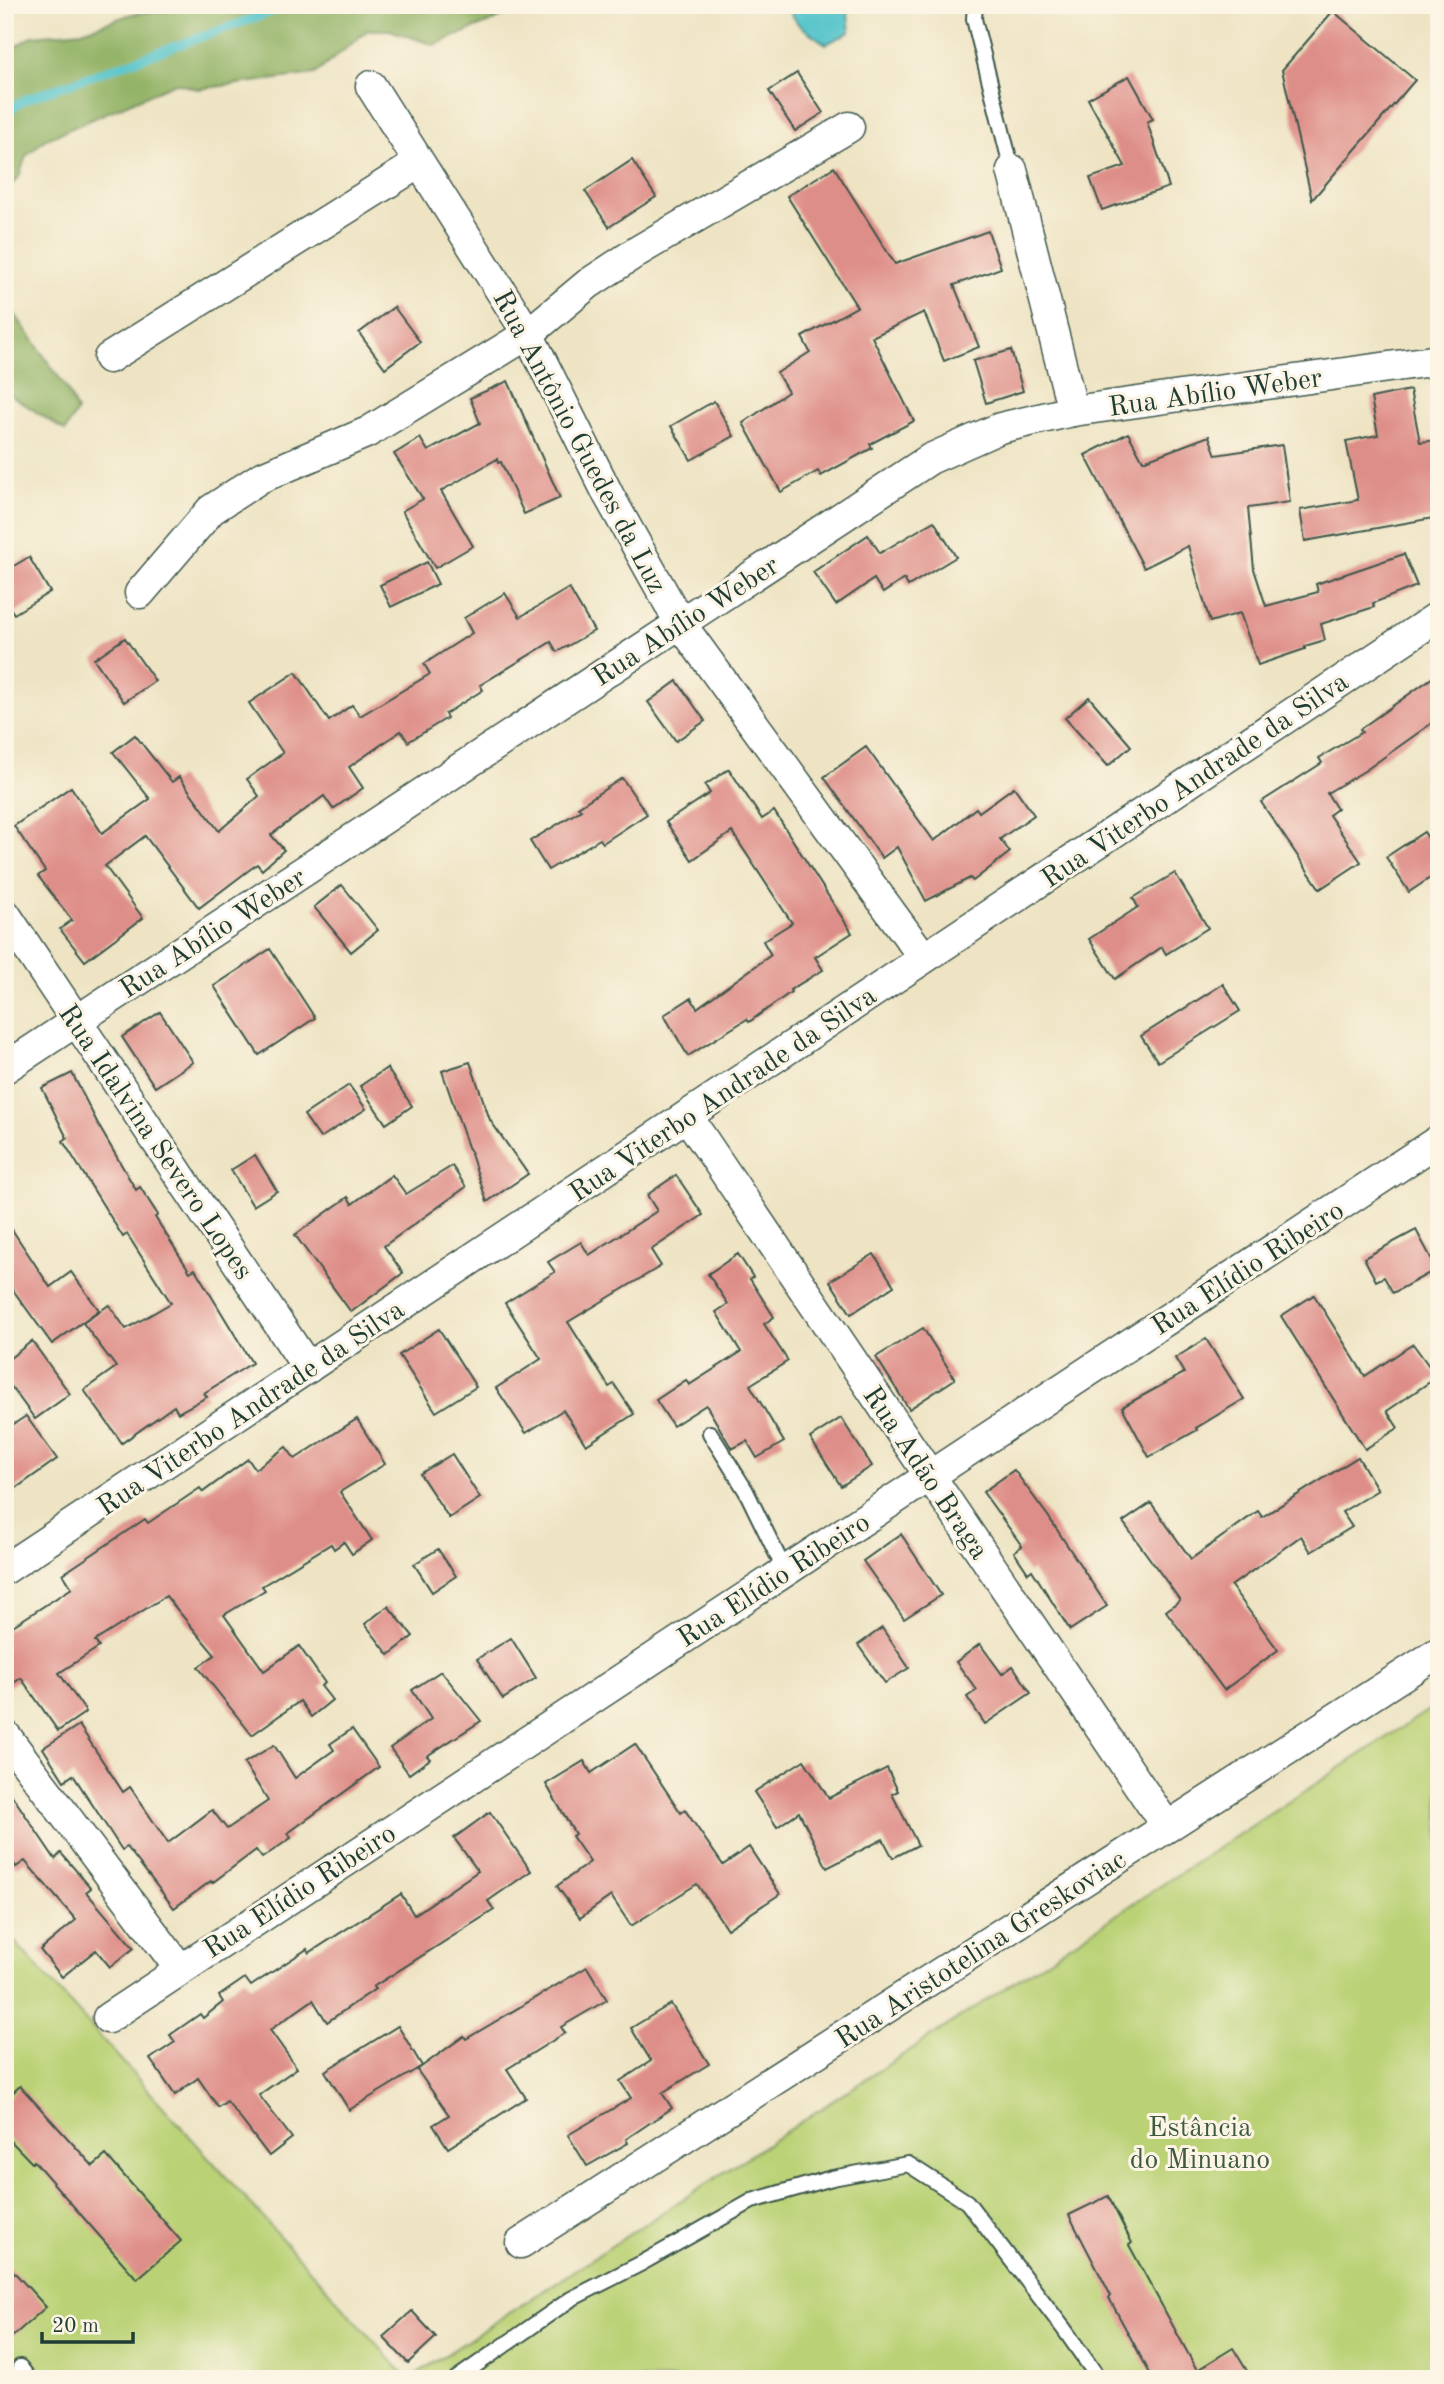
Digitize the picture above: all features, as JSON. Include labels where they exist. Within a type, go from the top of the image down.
[{"type":"street","name":"Rua Antônio Guedes da Luz","points":[[371,86],[528,334],[609,496],[680,624],[924,958]]},
{"type":"street","points":[[140,593],[211,510],[260,478],[368,432],[528,334],[589,284],[638,251],[849,127]]},
{"type":"street","points":[[109,358],[419,163]]},
{"type":"street","points":[[1012,170],[1073,411]]},
{"type":"street","name":"Rua Abílio Weber","points":[[5,1068],[930,459],[1000,428],[1073,411],[1439,360]]},
{"type":"street","name":"Rua Viterbo Andrade da Silva","points":[[5,1569],[1439,616]]},
{"type":"street","name":"Rua Idalvina Severo Lopes","points":[[5,914],[308,1368]]},
{"type":"street","name":"Rua Adão Braga","points":[[687,1116],[1167,1827]]},
{"type":"street","name":"Rua Elídio Ribeiro","points":[[108,2018],[1439,1140]]},
{"type":"street","name":"Rua Aristotelina Greskoviac","points":[[522,2244],[1439,1652]]},
{"type":"street","points":[[5,1735],[180,1969]]},
{"type":"lane","points":[[975,5],[974,19],[1012,170]]},
{"type":"lane","points":[[710,1433],[746,1492],[785,1571]]},
{"type":"lane","points":[[456,2379],[570,2299],[642,2263],[752,2201],[832,2178],[908,2164],[967,2202],[1099,2379]]},
{"type":"green space","points":[[215,5],[531,5],[434,45],[390,30],[368,30],[315,74],[198,89],[175,83],[44,140],[26,156],[19,177],[5,191],[5,52],[33,36],[82,31],[132,14]]},
{"type":"green space","points":[[5,300],[67,389],[77,411],[65,431],[5,391]]},
{"type":"green space","name":"Estância do Minuano","points":[[1439,1703],[1439,2379],[409,2379]]},
{"type":"green space","points":[[5,1931],[408,2379],[5,2379]]},
{"type":"water","points":[[785,5],[847,5],[850,32],[826,44],[799,25]]},
{"type":"building","points":[[1333,11],[1415,80],[1312,200],[1282,70]]},
{"type":"building","points":[[797,73],[823,113],[795,131],[769,91]]},
{"type":"building","points":[[1129,76],[1153,119],[1147,122],[1169,187],[1102,210],[1090,178],[1125,166],[1088,99]]},
{"type":"building","points":[[632,160],[656,197],[609,227],[585,191]]},
{"type":"building","points":[[834,167],[895,264],[988,231],[1001,268],[954,285],[979,347],[944,361],[924,312],[872,337],[914,421],[870,444],[872,448],[821,476],[818,471],[781,492],[743,423],[788,392],[777,373],[810,352],[802,337],[857,307],[787,196]]},
{"type":"building","points":[[394,307],[420,342],[385,368],[359,333]]},
{"type":"building","points":[[1011,350],[1023,391],[986,403],[973,361]]},
{"type":"building","points":[[508,381],[560,498],[524,514],[501,462],[498,463],[497,459],[441,491],[473,546],[435,568],[402,511],[423,499],[394,454],[420,438],[428,451],[480,423],[470,398]]},
{"type":"building","points":[[1410,390],[1420,442],[1439,440],[1439,517],[1305,541],[1300,510],[1358,500],[1346,441],[1378,435],[1371,398]]},
{"type":"building","points":[[714,401],[734,436],[691,460],[671,426]]},
{"type":"building","points":[[1128,433],[1143,461],[1209,436],[1216,455],[1282,445],[1290,502],[1248,508],[1254,569],[1266,606],[1318,592],[1316,584],[1404,554],[1417,586],[1373,603],[1374,607],[1321,624],[1325,640],[1258,665],[1240,613],[1210,622],[1188,546],[1144,568],[1085,455]]},
{"type":"building","points":[[934,521],[956,557],[908,586],[904,579],[883,593],[874,579],[836,605],[813,572],[868,535],[880,553]]},
{"type":"building","points":[[29,557],[50,592],[14,614],[5,600],[5,571]]},
{"type":"building","points":[[427,562],[438,584],[391,607],[380,585]]},
{"type":"building","points":[[569,588],[594,631],[557,652],[551,642],[480,685],[483,690],[445,714],[447,718],[408,742],[401,731],[349,767],[363,788],[333,809],[324,796],[271,835],[284,850],[262,870],[257,864],[199,908],[145,836],[105,866],[143,918],[85,961],[60,929],[72,920],[38,876],[45,871],[14,826],[71,787],[102,833],[150,799],[113,752],[135,735],[172,782],[179,777],[219,831],[259,796],[247,779],[283,753],[249,703],[296,672],[329,721],[352,705],[360,716],[430,674],[424,664],[472,633],[464,618],[505,593],[520,617]]},
{"type":"building","points":[[125,638],[155,681],[124,702],[94,659]]},
{"type":"building","points":[[1439,673],[1439,718],[1366,770],[1327,793],[1337,809],[1329,815],[1361,862],[1320,889],[1261,802],[1322,763],[1319,758],[1362,732],[1360,729]]},
{"type":"building","points":[[677,681],[705,721],[676,741],[648,702]]},
{"type":"building","points":[[1089,697],[1131,746],[1108,766],[1065,718]]},
{"type":"building","points":[[866,747],[934,841],[976,808],[979,812],[1014,787],[1034,815],[1000,839],[1010,852],[973,881],[970,878],[926,901],[897,847],[882,858],[824,777]]},
{"type":"building","points":[[729,769],[762,819],[774,811],[852,933],[815,957],[823,970],[790,990],[791,992],[749,1022],[747,1019],[688,1056],[664,1015],[691,998],[697,1008],[771,955],[763,941],[792,923],[732,832],[692,860],[666,822],[710,793],[705,785]]},
{"type":"building","points":[[622,778],[647,814],[603,843],[600,839],[548,870],[530,841],[581,810],[578,807]]},
{"type":"building","points":[[1424,832],[1439,854],[1439,872],[1409,892],[1386,857]]},
{"type":"building","points":[[1175,873],[1208,928],[1166,954],[1162,947],[1115,979],[1089,939],[1138,907],[1133,898]]},
{"type":"building","points":[[342,885],[378,930],[351,952],[314,907]]},
{"type":"building","points":[[270,949],[315,1018],[259,1055],[214,986]]},
{"type":"building","points":[[1223,984],[1240,1011],[1158,1062],[1141,1036]]},
{"type":"building","points":[[160,1012],[193,1062],[155,1087],[122,1037]]},
{"type":"building","points":[[470,1062],[490,1120],[528,1174],[487,1202],[442,1071]]},
{"type":"building","points":[[387,1068],[412,1106],[386,1124],[360,1086]]},
{"type":"building","points":[[72,1073],[136,1190],[140,1187],[158,1215],[155,1217],[190,1272],[195,1269],[252,1363],[204,1393],[207,1397],[178,1413],[174,1406],[122,1443],[84,1390],[116,1367],[83,1323],[109,1305],[126,1329],[171,1303],[127,1234],[123,1237],[63,1141],[67,1138],[42,1088]]},
{"type":"building","points":[[349,1085],[366,1109],[320,1138],[304,1115]]},
{"type":"building","points":[[255,1155],[277,1191],[253,1206],[231,1170]]},
{"type":"building","points":[[452,1166],[466,1187],[384,1246],[403,1273],[351,1312],[295,1235],[348,1197],[352,1204],[392,1175],[406,1194]]},
{"type":"building","points":[[676,1175],[703,1215],[651,1250],[661,1266],[568,1322],[609,1387],[614,1384],[634,1414],[586,1445],[563,1410],[526,1433],[496,1388],[541,1359],[505,1303],[555,1272],[548,1262],[581,1242],[589,1255],[657,1211],[647,1195]]},
{"type":"building","points":[[5,1219],[50,1287],[71,1272],[99,1310],[52,1344],[5,1279]]},
{"type":"building","points":[[1416,1230],[1437,1269],[1393,1293],[1384,1277],[1376,1281],[1364,1258]]},
{"type":"building","points":[[738,1254],[774,1317],[764,1324],[788,1361],[750,1385],[784,1442],[757,1458],[747,1441],[732,1449],[706,1405],[673,1426],[656,1400],[686,1380],[689,1385],[741,1352],[716,1312],[728,1304],[708,1274]]},
{"type":"building","points":[[874,1254],[894,1286],[851,1314],[830,1281]]},
{"type":"building","points":[[1314,1295],[1365,1376],[1413,1344],[1437,1377],[1387,1411],[1398,1428],[1365,1449],[1281,1316]]},
{"type":"building","points":[[923,1328],[955,1379],[909,1409],[876,1357]]},
{"type":"building","points":[[439,1329],[476,1387],[436,1412],[399,1355]]},
{"type":"building","points":[[1206,1339],[1244,1399],[1149,1457],[1122,1407],[1184,1373],[1175,1358]]},
{"type":"building","points":[[32,1341],[70,1394],[35,1419],[5,1378],[5,1362]]},
{"type":"building","points":[[26,1416],[57,1459],[5,1496],[5,1430]]},
{"type":"building","points":[[841,1418],[872,1466],[841,1486],[810,1438]]},
{"type":"building","points":[[357,1419],[385,1464],[340,1492],[372,1540],[352,1554],[344,1542],[334,1549],[331,1544],[262,1586],[265,1590],[224,1615],[264,1671],[299,1646],[325,1683],[321,1686],[332,1700],[311,1717],[300,1701],[252,1735],[198,1667],[215,1655],[166,1596],[95,1641],[99,1647],[59,1673],[86,1712],[58,1731],[21,1678],[5,1689],[5,1631],[72,1588],[63,1574],[145,1519],[148,1523],[200,1488],[203,1492],[248,1459],[255,1469],[286,1447],[295,1459]]},
{"type":"building","points":[[452,1454],[480,1498],[449,1518],[420,1474]]},
{"type":"building","points":[[1358,1457],[1378,1490],[1342,1512],[1352,1527],[1311,1552],[1301,1536],[1231,1586],[1278,1650],[1224,1690],[1166,1611],[1180,1600],[1123,1522],[1151,1503],[1191,1559],[1258,1511],[1262,1517]]},
{"type":"building","points":[[1014,1470],[1048,1516],[1107,1606],[1070,1630],[1032,1570],[1028,1573],[1014,1552],[1022,1546],[983,1492]]},
{"type":"building","points":[[901,1534],[941,1595],[904,1619],[863,1561]]},
{"type":"building","points":[[438,1549],[456,1576],[432,1592],[414,1564]]},
{"type":"building","points":[[388,1606],[413,1636],[389,1655],[365,1624]]},
{"type":"building","points":[[882,1628],[909,1668],[885,1683],[858,1645]]},
{"type":"building","points":[[511,1638],[536,1678],[503,1699],[477,1659]]},
{"type":"building","points":[[980,1644],[1002,1674],[1013,1666],[1031,1693],[985,1724],[967,1697],[977,1690],[956,1662]]},
{"type":"building","points":[[441,1671],[481,1721],[427,1756],[430,1759],[409,1774],[390,1748],[431,1719],[412,1690]]},
{"type":"building","points":[[79,1725],[123,1792],[130,1787],[168,1843],[212,1810],[227,1829],[268,1801],[244,1763],[274,1745],[295,1778],[334,1750],[330,1744],[352,1729],[379,1767],[288,1833],[291,1838],[262,1858],[256,1850],[174,1908],[127,1847],[122,1850],[73,1775],[64,1781],[43,1748]]},
{"type":"building","points":[[635,1744],[681,1813],[685,1810],[723,1865],[749,1847],[780,1894],[727,1929],[697,1884],[631,1926],[611,1896],[580,1918],[557,1886],[590,1862],[572,1836],[575,1834],[546,1784],[584,1761],[591,1773]]},
{"type":"building","points":[[804,1760],[829,1798],[887,1768],[898,1791],[892,1794],[918,1845],[893,1858],[883,1839],[827,1868],[799,1812],[777,1827],[754,1792]]},
{"type":"building","points":[[5,1785],[55,1859],[61,1853],[91,1888],[86,1892],[134,1948],[110,1967],[96,1950],[62,1977],[40,1950],[76,1920],[25,1861],[16,1867],[5,1850]]},
{"type":"building","points":[[490,1812],[531,1871],[488,1901],[494,1910],[373,1987],[375,1989],[327,2022],[313,2000],[270,2030],[297,2068],[259,2095],[292,2138],[269,2156],[227,2101],[218,2107],[198,2078],[175,2095],[150,2059],[175,2042],[170,2035],[200,2014],[203,2018],[223,2002],[219,1996],[245,1978],[251,1986],[307,1949],[309,1953],[401,1894],[414,1915],[478,1871],[454,1838]]},
{"type":"building","points":[[587,1967],[607,2000],[561,2027],[565,2033],[507,2069],[526,2098],[448,2148],[433,2125],[449,2115],[417,2070],[464,2036],[466,2039]]},
{"type":"building","points":[[671,2004],[709,2064],[662,2093],[672,2108],[626,2139],[628,2143],[587,2166],[568,2135],[631,2098],[620,2081],[651,2061],[631,2028]]},
{"type":"building","points":[[398,2026],[422,2066],[349,2110],[325,2071]]},
{"type":"building","points":[[20,2086],[93,2166],[106,2155],[181,2241],[137,2279],[34,2161],[32,2163],[5,2135],[5,2100]]},
{"type":"building","points":[[1108,2196],[1132,2243],[1129,2245],[1197,2370],[1233,2348],[1252,2379],[1153,2379],[1109,2298],[1111,2296],[1069,2215]]},
{"type":"building","points":[[5,2262],[46,2307],[5,2343]]},
{"type":"building","points":[[412,2311],[436,2337],[408,2363],[383,2337]]},
{"type":"waterway","points":[[5,113],[26,99],[291,5]]}]
